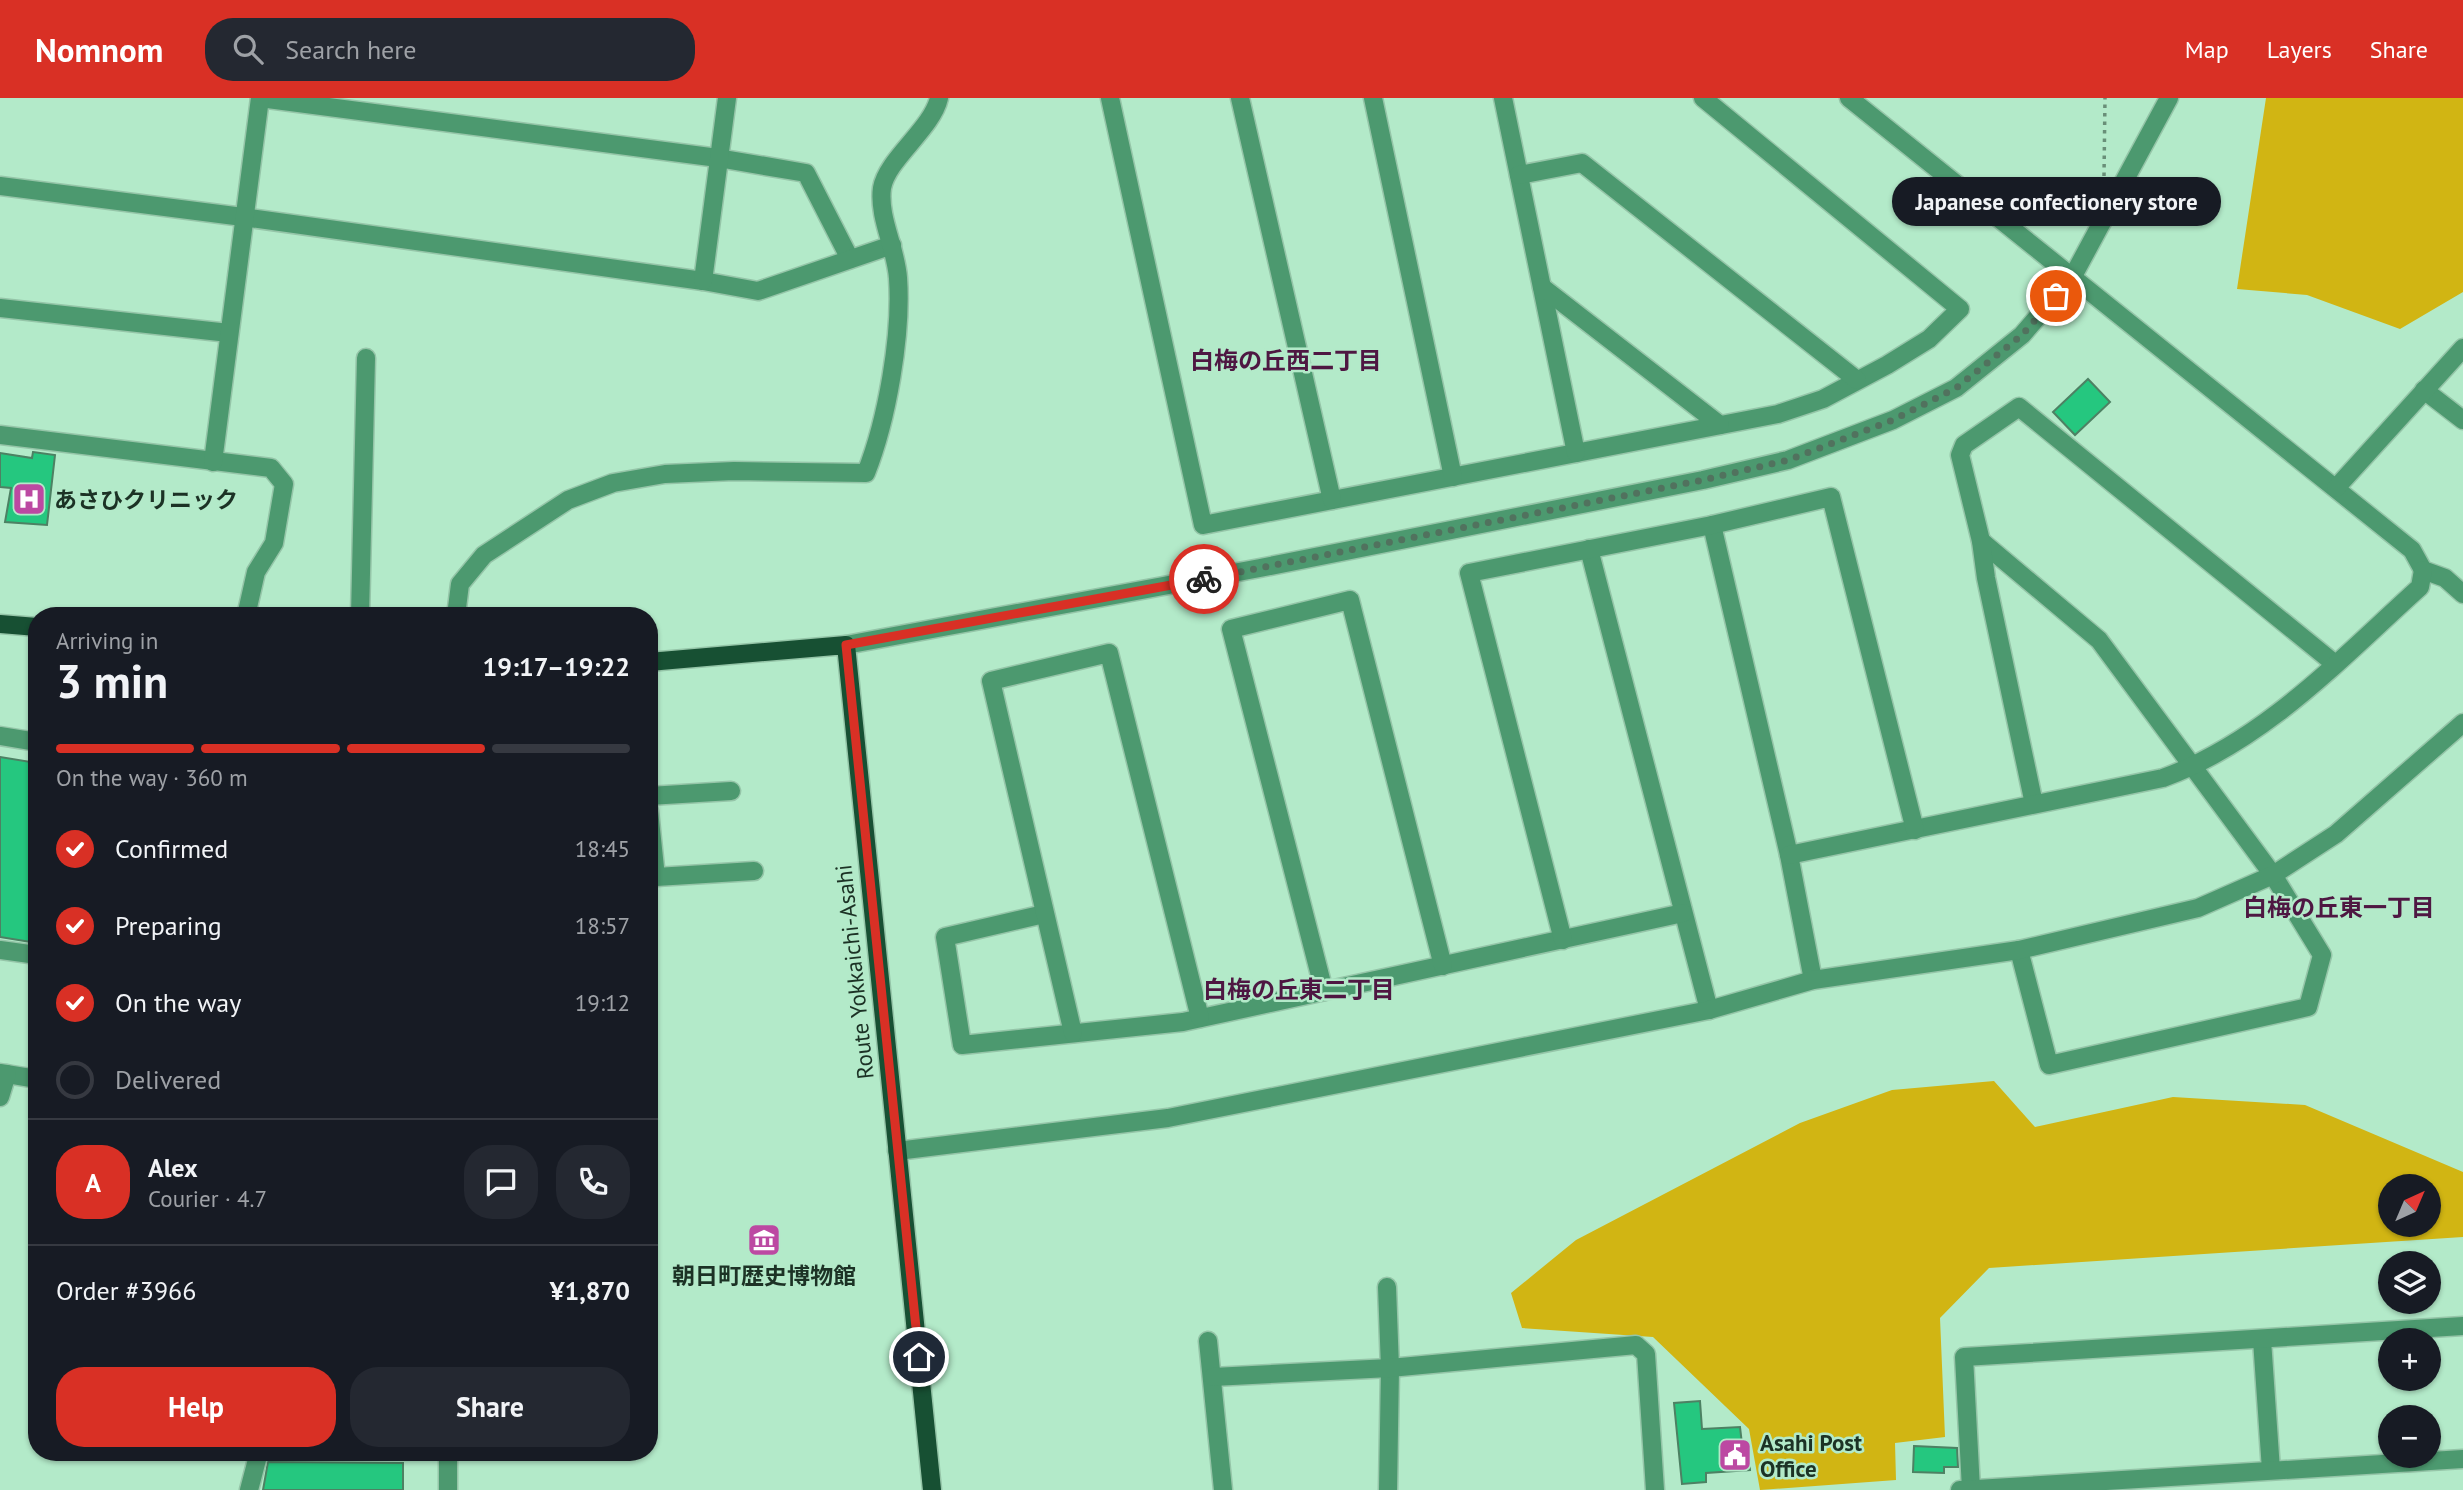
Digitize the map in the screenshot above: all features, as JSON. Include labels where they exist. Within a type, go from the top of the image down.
[{"type":"main road","points":[[0,624],[28,626]]},
{"type":"main road","points":[[658,661],[846,645]]},
{"type":"main road","name":"Route Yokkaichi-Asahi","points":[[846,645],[932,1490]]},
{"type":"street","points":[[213,462],[260,98],[718,158],[806,173],[850,259]]},
{"type":"street","points":[[703,281],[727,98]]},
{"type":"street","points":[[457,607],[460,584],[484,555],[568,500],[613,484],[665,474],[734,471],[866,473],[879,440],[898,329],[898,276],[882,202],[882,185],[898,159],[937,109],[939,98]]},
{"type":"street","points":[[1110,98],[1203,524],[1778,414],[1824,399],[1887,365],[1929,339],[1960,309],[1703,98]]},
{"type":"street","points":[[1240,98],[1332,500]]},
{"type":"street","points":[[1373,98],[1453,477]]},
{"type":"street","points":[[1503,98],[1576,453]]},
{"type":"street","points":[[1789,855],[2163,778],[2194,766],[2279,713],[2420,587],[2423,570],[2412,550],[1849,98]]},
{"type":"street","points":[[846,645],[1260,568],[1703,480],[1788,460],[1893,420],[1956,388],[2022,335],[2073,276],[2169,98]]},
{"type":"street","points":[[1519,175],[1582,163],[1857,380]]},
{"type":"street","points":[[0,186],[243,217],[758,291],[892,245]]},
{"type":"street","points":[[1542,287],[1720,425]]},
{"type":"street","points":[[0,308],[229,333]]},
{"type":"street","points":[[2336,488],[2463,348]]},
{"type":"street","points":[[360,607],[366,358]]},
{"type":"street","points":[[2424,390],[2463,420]]},
{"type":"street","points":[[2034,804],[1986,578],[1981,541],[1960,455],[1964,445],[2019,407],[2335,664]]},
{"type":"street","points":[[0,435],[271,468],[284,484],[274,543],[256,572],[248,607]]},
{"type":"street","points":[[1563,940],[1469,573],[1712,525],[1831,497],[1915,830]]},
{"type":"street","points":[[1712,525],[1789,855],[1813,980]]},
{"type":"street","points":[[1981,541],[2099,640],[2273,875],[2322,955],[2308,1007],[2049,1065],[2019,950]]},
{"type":"street","points":[[1589,549],[1709,1010]]},
{"type":"street","points":[[2423,570],[2445,578],[2463,594]]},
{"type":"street","points":[[1324,991],[1231,629],[1350,600],[1443,966]]},
{"type":"street","points":[[1073,1033],[991,681],[1109,653],[1200,1018]]},
{"type":"street","points":[[897,1151],[1168,1118],[1709,1010],[1813,980],[2019,950],[2198,908],[2273,875],[2336,835],[2463,723]]},
{"type":"street","points":[[0,736],[28,740]]},
{"type":"street","points":[[658,795],[732,790]]},
{"type":"street","points":[[658,877],[754,871]]},
{"type":"street","points":[[1044,914],[945,937],[962,1045],[1183,1022],[1683,913]]},
{"type":"street","points":[[0,950],[28,954]]},
{"type":"street","points":[[0,1097],[3,1074],[28,1078]]},
{"type":"street","points":[[1387,1287],[1390,1368],[1388,1490]]},
{"type":"street","points":[[1971,1489],[1964,1357],[2463,1326]]},
{"type":"street","points":[[2262,1340],[2270,1470]]},
{"type":"street","points":[[1208,1341],[1223,1490]]},
{"type":"street","points":[[1213,1377],[1390,1368],[1636,1345],[1646,1354],[1655,1490]]},
{"type":"street","points":[[1960,1490],[2463,1459]]},
{"type":"street","points":[[250,1490],[257,1461]]},
{"type":"street","points":[[448,1461],[448,1490]]},
{"type":"path","points":[[2104,177],[2105,98]]},
{"type":"shaded area","points":[[2266,98],[2463,98],[2463,292],[2400,329],[2307,295],[2237,289]]},
{"type":"shaded area","points":[[1994,1081],[2035,1127],[2173,1097],[2305,1105],[2463,1172],[2463,1237],[1989,1268],[1940,1318],[1945,1437],[1895,1443],[1896,1480],[1760,1490],[1749,1429],[1653,1337],[1522,1328],[1511,1293],[1576,1240],[1800,1123],[1892,1090]]},
{"type":"building","points":[[2088,379],[2110,402],[2075,435],[2053,412]]},
{"type":"building","name":"あさひクリニック","points":[[33,452],[55,455],[47,525],[5,522],[11,488],[0,487],[0,453],[32,458]]},
{"type":"building","points":[[0,757],[28,762],[28,942],[0,937]]},
{"type":"building","points":[[1700,1401],[1702,1429],[1740,1427],[1742,1444],[1748,1444],[1750,1470],[1706,1473],[1706,1482],[1682,1484],[1674,1403]]},
{"type":"building","points":[[1914,1446],[1957,1448],[1958,1467],[1944,1467],[1944,1473],[1913,1472]]},
{"type":"building","points":[[268,1462],[403,1463],[403,1490],[263,1490]]},
{"type":"way so far","points":[[1204,579],[1703,480],[1788,460],[1893,420],[1956,388],[2022,335],[2056,296]]},
{"type":"place","name":"Japanese confectionery store","points":[[2056,296]]},
{"type":"place","name":"あさひクリニック","points":[[29,499]]},
{"type":"place","name":"朝日町歴史博物館","points":[[764,1240]]},
{"type":"place","name":"Asahi Post Office","points":[[1735,1455]]},
{"type":"district","name":"白梅の丘西二丁目","points":[[1286,360]]},
{"type":"district","name":"白梅の丘東一丁目","points":[[2339,907]]},
{"type":"district","name":"白梅の丘東二丁目","points":[[1299,989]]},
{"type":"route","points":[[919,1357],[846,645],[1204,579]]}]
